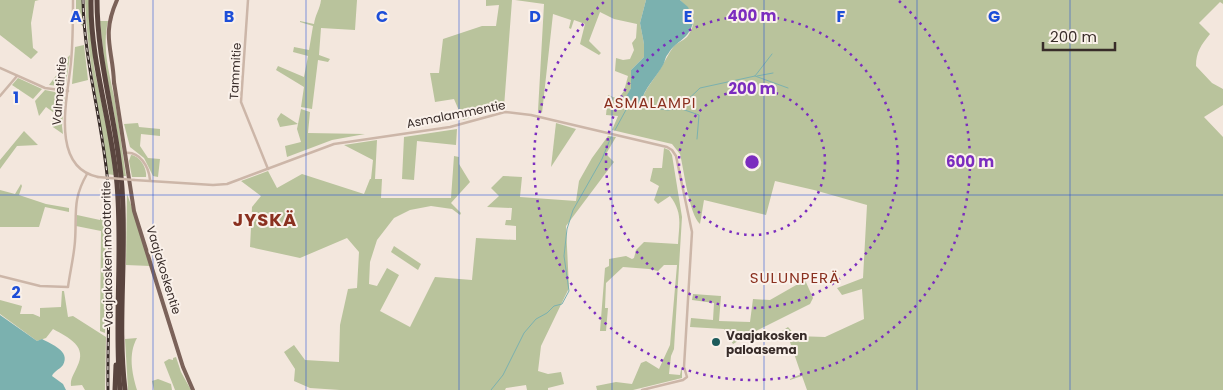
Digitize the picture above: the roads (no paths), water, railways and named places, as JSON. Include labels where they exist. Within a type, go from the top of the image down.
[{"type":"highway","name":"Vaajakosken moottoritie","points":[[92,0],[96,55],[110,129],[118,187],[118,350],[120,390]]},
{"type":"highway","name":"Vaajakosken moottoritie","points":[[97,0],[100,52],[117,140],[122,187],[124,235],[122,339],[125,390]]},
{"type":"highway","points":[[115,390],[118,350]]},
{"type":"main road","name":"Vaajakoskentie","points":[[117,0],[110,18],[108,33],[134,205],[175,343],[193,390]]},
{"type":"street","name":"Valmetintie","points":[[72,0],[72,46],[64,125],[66,142],[73,159],[87,174]]},
{"type":"street","name":"Tammitie","points":[[248,0],[241,102],[268,169]]},
{"type":"street","points":[[0,68],[47,88],[68,91]]},
{"type":"street","points":[[0,96],[17,76]]},
{"type":"street","name":"Asmalammentie","points":[[150,180],[222,185],[232,183],[334,144],[450,127],[489,115],[509,112],[526,113],[594,131],[649,142],[670,149],[676,156],[692,232],[684,367],[687,377],[683,380],[642,390]]},
{"type":"street","points":[[0,276],[40,286],[68,287],[75,243],[76,197],[87,174],[98,177],[150,180],[141,158],[133,153],[125,153]]},
{"type":"water","name":"ASMALAMPI","points":[[646,0],[680,0],[688,7],[694,20],[686,36],[667,55],[664,64],[650,83],[641,103],[627,108],[623,102],[631,88],[631,70],[644,57],[644,44],[640,23]]},
{"type":"water","points":[[0,315],[37,341],[42,339],[62,352],[65,360],[63,365],[52,376],[63,384],[66,390],[0,390]]},
{"type":"waterway","points":[[641,103],[652,108],[668,110],[679,108],[700,88],[755,76],[772,54]]},
{"type":"waterway","points":[[757,76],[773,73]]},
{"type":"waterway","points":[[755,76],[788,88]]},
{"type":"waterway","points":[[615,130],[627,108]]},
{"type":"waterway","points":[[679,108],[699,115],[697,139]]},
{"type":"waterway","points":[[491,390],[503,375],[524,333],[536,319],[547,313],[554,306],[562,304],[569,291],[564,256],[567,229],[573,210],[602,159],[611,137]]},
{"type":"railway","points":[[83,0],[90,70],[106,162],[108,185],[110,236],[108,390]]},
{"type":"place","name":"Vaajakosken paloasema","points":[[716,342]]},
{"type":"district","name":"ASMALAMPI","points":[[650,102]]},
{"type":"district","name":"JYSKÄ","points":[[265,219]]},
{"type":"district","name":"SULUNPERÄ","points":[[795,277]]}]
